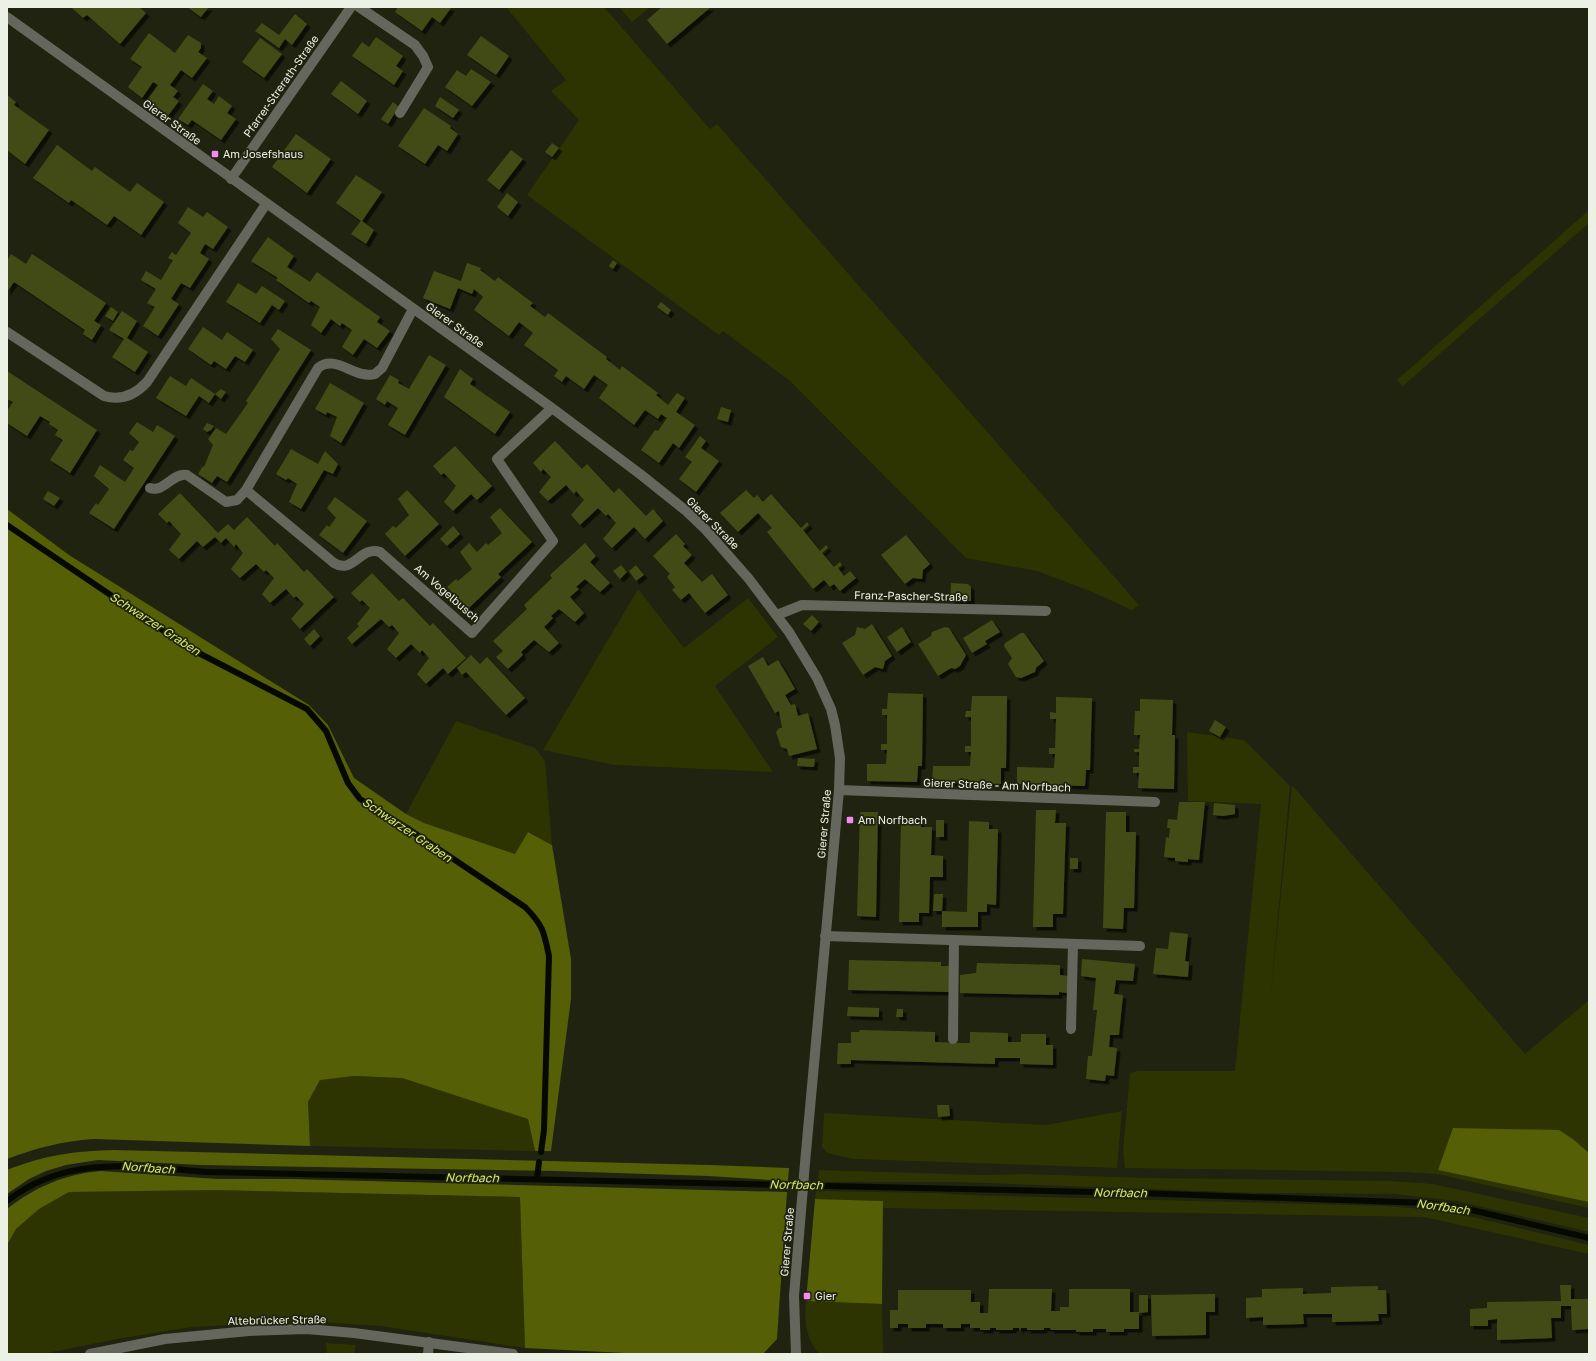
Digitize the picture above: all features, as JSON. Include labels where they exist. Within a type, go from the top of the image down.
[{"type":"street","name":"Pfarrer-Strerath-Straße","points":[[230,179],[351,7]]},
{"type":"street","points":[[359,7],[415,45],[423,56],[428,67],[400,113]]},
{"type":"street","name":"Gierer Straße","points":[[7,18],[552,408],[640,474],[684,510],[727,554],[777,615],[817,678],[830,709],[840,758],[839,790],[804,1170],[794,1296],[796,1354]]},
{"type":"street","points":[[7,332],[104,396],[119,398],[133,393],[147,382],[266,204]]},
{"type":"street","points":[[150,488],[158,489],[182,475],[187,475],[226,502],[230,503],[237,500],[246,490],[318,368],[323,364],[331,363],[361,375],[370,376],[375,374],[382,368],[413,309]]},
{"type":"street","name":"Am Vogelbusch","points":[[246,490],[336,565],[348,566],[368,551],[380,552],[472,633],[553,541],[497,459],[552,408]]},
{"type":"street","name":"Franz-Pascher-Straße","points":[[777,615],[802,605],[1046,611]]},
{"type":"street","name":"Gierer Straße - Am Norfbach","points":[[839,790],[1155,802]]},
{"type":"street","points":[[825,936],[1140,946]]},
{"type":"street","points":[[953,1039],[954,940]]},
{"type":"street","points":[[1072,1029],[1073,944]]},
{"type":"street","name":"Altebrücker Straße","points":[[90,1354],[165,1339],[249,1331],[306,1329],[354,1333],[513,1354]]},
{"type":"street","points":[[428,1342],[428,1354]]},
{"type":"green space","points":[[506,7],[604,7],[710,129],[717,124],[1139,605],[1132,610],[1090,591],[1037,571],[966,558],[789,380],[723,331],[719,335],[527,195],[579,120],[551,91],[566,80]]},
{"type":"green space","points":[[619,7],[650,7],[632,22]]},
{"type":"green space","points":[[1589,210],[1589,223],[1403,386],[1397,380]]},
{"type":"green space","points":[[7,509],[69,555],[309,705],[328,725],[354,778],[406,814],[424,823],[515,854],[528,832],[552,845],[571,959],[571,999],[551,1151],[535,1151],[528,1119],[402,1078],[354,1076],[320,1080],[308,1102],[310,1146],[94,1139],[71,1141],[7,1159]]},
{"type":"green space","points":[[638,589],[684,648],[748,598],[778,637],[715,686],[773,772],[615,765],[543,750]]},
{"type":"green space","points":[[456,721],[535,748],[545,761],[552,845],[529,832],[516,854],[424,823],[406,814]]},
{"type":"green space","points":[[1187,732],[1244,740],[1290,786],[1270,1002],[1292,785],[1525,1054],[1589,1000],[1589,1208],[1437,1174],[1403,1172],[1125,1168],[1123,1151],[1130,1073],[1138,1071],[1235,1071],[1261,804],[1188,801]]},
{"type":"green space","points":[[354,1076],[402,1078],[528,1119],[535,1151],[310,1146],[308,1102],[321,1079]]},
{"type":"green space","points":[[1122,1111],[1117,1168],[854,1159],[827,1153],[822,1147],[824,1113],[1046,1125]]},
{"type":"green space","points":[[1453,1128],[1559,1130],[1589,1153],[1589,1202],[1438,1170]]},
{"type":"green space","points":[[114,1150],[789,1168],[788,1181],[708,1176],[555,1171],[201,1165],[98,1160],[66,1165],[46,1171],[29,1179],[7,1194],[7,1170],[47,1157],[86,1151]]},
{"type":"green space","points":[[819,1170],[983,1175],[1026,1174],[1147,1178],[1388,1181],[1433,1184],[1589,1218],[1589,1232],[1456,1201],[1394,1194],[1256,1193],[956,1182],[817,1182]]},
{"type":"green space","points":[[101,1171],[218,1179],[291,1179],[787,1192],[777,1339],[763,1354],[645,1354],[525,1348],[520,1197],[216,1190],[69,1192],[39,1209],[16,1229],[7,1245],[7,1209],[28,1194],[51,1183],[75,1175]]},
{"type":"green space","points":[[216,1190],[520,1197],[525,1348],[381,1326],[301,1321],[192,1327],[117,1339],[42,1354],[7,1354],[7,1245],[16,1229],[39,1209],[69,1192]]},
{"type":"green space","points":[[816,1191],[1386,1206],[1424,1209],[1465,1215],[1589,1245],[1589,1254],[1424,1217],[883,1208],[882,1201],[815,1199]]},
{"type":"green space","points":[[815,1199],[883,1201],[882,1304],[806,1301]]},
{"type":"green space","points":[[806,1301],[882,1304],[883,1354],[820,1354],[815,1349],[807,1330],[805,1315]]},
{"type":"green space","points":[[326,1343],[356,1345],[354,1354],[327,1354]]},
{"type":"building","points":[[71,7],[139,7],[146,13],[120,44],[87,15],[83,18]]},
{"type":"building","points":[[187,7],[209,7],[201,17]]},
{"type":"building","points":[[398,7],[451,8],[440,23],[432,17],[422,31],[395,12]]},
{"type":"building","points":[[662,7],[711,7],[667,44],[647,20]]},
{"type":"building","points":[[295,14],[307,24],[292,45],[285,39],[279,48],[255,31],[262,23],[279,35]]},
{"type":"building","points":[[149,33],[175,53],[188,35],[201,43],[201,48],[198,52],[207,58],[192,78],[181,70],[170,85],[178,91],[173,97],[179,101],[167,117],[146,102],[158,85],[153,82],[142,98],[128,87],[142,67],[130,59]]},
{"type":"building","points":[[481,36],[509,56],[496,75],[467,55]]},
{"type":"building","points":[[376,37],[403,56],[396,66],[403,71],[394,85],[352,56],[362,42],[369,47]]},
{"type":"building","points":[[260,38],[282,54],[264,78],[242,62]]},
{"type":"building","points":[[471,69],[491,82],[472,106],[445,87],[457,70],[466,76]]},
{"type":"building","points":[[341,81],[367,101],[358,114],[331,94]]},
{"type":"building","points":[[203,84],[213,91],[207,99],[214,104],[219,96],[232,106],[227,113],[236,119],[221,140],[192,120],[188,125],[178,119]]},
{"type":"building","points":[[7,95],[16,102],[14,105],[49,130],[25,164],[7,150]]},
{"type":"building","points":[[440,97],[459,110],[453,118],[435,106]]},
{"type":"building","points":[[393,102],[399,107],[388,124],[381,119]]},
{"type":"building","points":[[424,108],[451,126],[450,128],[458,134],[447,151],[438,145],[425,164],[398,146]]},
{"type":"building","points":[[296,134],[331,159],[307,193],[272,167]]},
{"type":"building","points":[[552,143],[559,148],[552,157],[545,152]]},
{"type":"building","points":[[57,145],[92,171],[95,167],[130,192],[137,183],[164,202],[141,235],[114,216],[107,225],[71,200],[69,203],[33,178]]},
{"type":"building","points":[[511,150],[523,159],[499,190],[487,180]]},
{"type":"building","points":[[356,175],[382,192],[362,221],[374,230],[366,244],[351,234],[361,221],[336,203]]},
{"type":"building","points":[[507,193],[518,202],[508,216],[497,207]]},
{"type":"building","points":[[188,207],[203,217],[207,212],[228,227],[213,249],[205,244],[200,253],[209,259],[190,288],[181,283],[171,299],[179,304],[158,336],[143,326],[155,307],[147,303],[156,289],[141,280],[146,271],[161,280],[173,260],[168,258],[172,252],[176,255],[191,233],[178,223]]},
{"type":"building","points":[[268,237],[294,256],[287,267],[310,282],[317,272],[380,317],[377,322],[390,331],[377,348],[364,339],[353,355],[342,347],[352,330],[342,323],[340,326],[331,319],[321,333],[311,325],[320,307],[311,301],[309,303],[276,280],[278,278],[251,261]]},
{"type":"building","points":[[11,254],[26,264],[32,254],[106,303],[94,321],[101,325],[92,340],[83,334],[85,330],[14,282],[7,292],[7,261]]},
{"type":"building","points":[[613,260],[617,263],[613,269],[609,266]]},
{"type":"building","points":[[467,263],[481,268],[480,270],[495,281],[498,277],[533,303],[530,306],[545,317],[548,313],[607,357],[606,359],[620,370],[622,366],[658,393],[656,395],[668,405],[677,393],[685,398],[676,412],[695,425],[679,448],[673,443],[659,463],[641,450],[655,430],[658,431],[667,418],[661,414],[658,419],[645,410],[634,425],[599,398],[608,385],[594,375],[584,389],[566,376],[562,382],[554,376],[558,370],[524,345],[533,333],[519,322],[509,336],[474,310],[483,297],[474,289],[472,294],[458,288],[450,309],[423,298],[434,271],[461,281]]},
{"type":"building","points":[[238,283],[256,294],[262,286],[285,301],[279,310],[272,305],[260,323],[226,302]]},
{"type":"building","points":[[661,302],[671,310],[668,315],[657,307]]},
{"type":"building","points":[[111,307],[118,312],[113,321],[105,316]]},
{"type":"building","points":[[122,311],[137,321],[127,338],[148,352],[135,372],[112,357],[124,339],[109,330]]},
{"type":"building","points":[[203,327],[222,340],[227,332],[253,350],[245,362],[235,356],[226,369],[214,361],[211,365],[188,349]]},
{"type":"building","points":[[278,329],[311,350],[227,482],[217,476],[212,483],[198,474],[203,466],[204,467],[213,445],[208,439],[216,428],[226,434],[248,403],[246,401],[280,349],[271,339]]},
{"type":"building","points":[[429,355],[446,365],[405,435],[388,425],[398,408],[387,401],[385,405],[376,399],[390,375],[399,380],[398,383],[409,389]]},
{"type":"building","points":[[460,369],[473,379],[470,384],[510,412],[495,434],[444,397]]},
{"type":"building","points":[[7,371],[97,430],[70,473],[50,460],[63,440],[55,435],[58,430],[49,424],[50,422],[40,416],[27,436],[7,423],[7,411],[13,402],[7,399]]},
{"type":"building","points":[[170,376],[186,386],[191,378],[215,394],[209,403],[199,396],[186,416],[156,398]]},
{"type":"building","points":[[330,383],[364,403],[341,443],[330,436],[337,417],[327,412],[326,415],[315,409]]},
{"type":"building","points":[[221,389],[226,392],[221,399],[215,394]]},
{"type":"building","points":[[721,407],[731,410],[728,422],[717,419]]},
{"type":"building","points":[[137,422],[153,432],[157,425],[175,436],[114,529],[89,513],[96,503],[98,505],[109,489],[94,476],[100,465],[125,482],[134,468],[123,460],[130,450],[133,451],[139,442],[129,433]]},
{"type":"building","points":[[207,423],[214,426],[207,432],[203,429]]},
{"type":"building","points":[[700,436],[706,441],[701,448],[719,461],[696,492],[679,479],[692,462],[685,457]]},
{"type":"building","points":[[555,441],[582,469],[587,464],[614,493],[619,488],[646,516],[653,509],[663,521],[645,539],[634,527],[612,548],[603,539],[616,523],[608,514],[606,516],[598,508],[580,525],[571,515],[584,500],[576,491],[574,494],[566,485],[548,501],[539,492],[551,477],[543,469],[541,472],[533,463]]},
{"type":"building","points":[[455,446],[492,486],[477,500],[471,494],[453,511],[444,502],[456,486],[444,473],[441,475],[433,466]]},
{"type":"building","points":[[291,449],[318,464],[325,451],[338,464],[333,474],[324,470],[301,509],[289,502],[297,484],[288,478],[286,480],[276,474]]},
{"type":"building","points":[[407,490],[439,524],[405,556],[385,534],[393,526],[396,528],[409,515],[398,499]]},
{"type":"building","points":[[746,490],[754,498],[757,495],[763,502],[771,494],[801,528],[807,522],[809,525],[803,530],[820,551],[826,545],[828,548],[822,553],[834,567],[840,562],[842,565],[838,568],[844,576],[850,571],[856,578],[840,591],[834,584],[830,587],[824,580],[813,589],[767,532],[772,528],[758,513],[738,532],[720,513]]},
{"type":"building","points":[[48,491],[60,498],[54,506],[43,499]]},
{"type":"building","points":[[180,493],[218,533],[228,524],[234,530],[247,517],[275,546],[277,543],[304,572],[307,569],[334,597],[300,629],[291,619],[304,604],[296,596],[294,598],[286,589],[270,603],[262,594],[274,578],[266,570],[264,572],[256,564],[240,578],[231,569],[243,553],[236,544],[234,547],[226,538],[221,543],[215,537],[203,547],[197,541],[179,559],[169,550],[181,534],[169,521],[167,523],[158,514]]},
{"type":"building","points":[[335,497],[367,521],[343,553],[319,535],[327,525],[329,527],[336,518],[327,508]]},
{"type":"building","points":[[500,508],[532,542],[498,574],[501,577],[468,609],[447,587],[456,579],[458,581],[472,569],[460,552],[469,543],[477,552],[486,543],[488,545],[502,533],[490,517]]},
{"type":"building","points":[[453,526],[460,534],[447,546],[440,539]]},
{"type":"building","points":[[676,534],[685,544],[683,546],[692,555],[684,563],[702,582],[712,574],[728,595],[705,613],[689,593],[681,600],[672,590],[675,587],[667,577],[670,574],[653,556]]},
{"type":"building","points":[[906,535],[930,564],[923,570],[922,579],[913,578],[905,584],[881,555]]},
{"type":"building","points":[[585,543],[596,556],[590,562],[610,583],[600,592],[585,579],[576,587],[579,589],[570,597],[584,613],[575,622],[559,609],[551,616],[553,618],[544,627],[559,643],[549,652],[534,640],[521,652],[523,655],[508,669],[496,657],[503,651],[493,641],[527,609],[524,605],[552,578],[550,575]]},
{"type":"building","points":[[621,565],[627,572],[620,579],[613,571]]},
{"type":"building","points":[[636,565],[644,575],[636,581],[629,571]]},
{"type":"building","points":[[372,573],[399,601],[403,598],[430,626],[433,623],[466,658],[448,674],[443,668],[426,684],[417,674],[429,658],[422,650],[420,653],[411,644],[396,658],[387,649],[399,633],[392,625],[389,627],[381,619],[352,644],[347,638],[359,626],[357,624],[370,608],[362,600],[360,602],[351,593]]},
{"type":"building","points":[[951,583],[968,584],[971,587],[971,601],[950,601]]},
{"type":"building","points":[[812,615],[819,622],[811,631],[803,624]]},
{"type":"building","points":[[992,620],[1000,632],[985,641],[987,644],[972,653],[963,638]]},
{"type":"building","points":[[872,624],[892,656],[885,661],[883,669],[875,667],[863,675],[842,643],[855,635],[857,627],[865,629]]},
{"type":"building","points":[[902,627],[911,642],[897,652],[887,637]]},
{"type":"building","points":[[945,627],[949,628],[966,655],[960,666],[955,669],[951,668],[938,676],[918,644],[931,636],[932,632]]},
{"type":"building","points":[[314,629],[320,636],[310,646],[304,639]]},
{"type":"building","points":[[1021,633],[1024,633],[1044,661],[1036,668],[1035,672],[1021,678],[1016,677],[1008,664],[1012,658],[1004,646],[1005,643]]},
{"type":"building","points":[[471,655],[480,664],[487,657],[525,698],[506,715],[466,672],[462,675],[457,668]]},
{"type":"building","points":[[763,657],[768,666],[778,660],[787,675],[795,689],[785,695],[791,705],[795,704],[798,716],[808,713],[817,749],[789,756],[787,749],[781,747],[776,732],[779,728],[782,728],[779,711],[775,713],[748,666]]},
{"type":"building","points":[[888,693],[923,694],[922,766],[918,766],[917,782],[867,781],[867,764],[886,764],[887,750],[881,750],[881,744],[887,744],[887,715],[882,715],[882,709],[887,709]]},
{"type":"building","points":[[972,696],[1007,696],[1006,768],[1001,768],[1001,784],[932,782],[933,766],[970,766],[971,752],[965,752],[965,746],[971,746],[971,717],[965,717],[966,711],[971,711]]},
{"type":"building","points":[[1056,697],[1092,698],[1090,770],[1086,770],[1085,786],[1017,784],[1017,767],[1054,768],[1055,754],[1049,754],[1049,748],[1055,748],[1056,719],[1050,719],[1050,712],[1056,713]]},
{"type":"building","points":[[1140,699],[1173,700],[1172,735],[1175,735],[1174,789],[1138,788],[1139,773],[1133,773],[1133,767],[1139,767],[1139,752],[1134,752],[1134,749],[1139,749],[1140,735],[1134,735],[1135,711],[1140,711]]},
{"type":"building","points":[[1215,720],[1226,727],[1220,737],[1209,731]]},
{"type":"building","points":[[798,758],[815,759],[814,767],[797,766]]},
{"type":"building","points":[[1179,802],[1205,802],[1199,860],[1188,859],[1188,862],[1175,861],[1175,858],[1164,857],[1166,837],[1169,838],[1170,828],[1167,828],[1168,819],[1177,820]]},
{"type":"building","points":[[1214,803],[1235,805],[1235,814],[1223,816],[1213,815]]},
{"type":"building","points":[[1036,810],[1056,810],[1055,823],[1066,823],[1063,914],[1053,914],[1053,927],[1033,927]]},
{"type":"building","points":[[860,812],[878,812],[876,917],[857,916]]},
{"type":"building","points":[[1106,812],[1126,812],[1126,832],[1136,832],[1134,908],[1124,908],[1123,929],[1103,928]]},
{"type":"building","points":[[901,819],[921,819],[921,827],[932,827],[931,855],[943,856],[943,877],[930,877],[929,913],[919,913],[919,922],[899,922]]},
{"type":"building","points":[[936,820],[944,820],[944,837],[936,837]]},
{"type":"building","points":[[969,821],[989,822],[989,829],[998,829],[996,905],[987,904],[987,912],[978,912],[978,927],[942,927],[942,911],[967,912]]},
{"type":"building","points":[[1070,858],[1078,858],[1078,869],[1070,869]]},
{"type":"building","points":[[934,894],[943,894],[942,911],[933,911]]},
{"type":"building","points":[[1170,932],[1188,934],[1185,961],[1189,962],[1188,977],[1153,974],[1156,948],[1168,949]]},
{"type":"building","points":[[1082,959],[1135,964],[1133,981],[1116,980],[1114,994],[1123,995],[1119,1035],[1110,1035],[1109,1047],[1117,1048],[1114,1076],[1106,1075],[1105,1081],[1086,1079],[1088,1056],[1092,1056],[1097,1010],[1093,1010],[1096,978],[1081,976]]},
{"type":"building","points":[[849,960],[941,962],[941,966],[950,966],[949,992],[848,990]]},
{"type":"building","points":[[977,963],[1060,965],[1060,975],[1068,976],[1067,993],[1059,992],[1059,995],[960,993],[960,975],[976,973]]},
{"type":"building","points":[[848,1007],[879,1008],[879,1017],[847,1016]]},
{"type":"building","points":[[897,1009],[903,1009],[903,1017],[896,1017]]},
{"type":"building","points":[[860,1030],[935,1032],[935,1042],[962,1043],[970,1043],[970,1032],[1008,1033],[1008,1042],[1021,1042],[1021,1034],[1046,1034],[1046,1045],[1053,1045],[1053,1065],[1020,1064],[1020,1058],[995,1058],[995,1064],[851,1060],[851,1064],[837,1064],[838,1043],[851,1043],[851,1032],[859,1032]]},
{"type":"building","points":[[937,1105],[949,1105],[950,1116],[938,1117]]},
{"type":"building","points":[[1560,1285],[1571,1285],[1571,1299],[1589,1299],[1589,1329],[1572,1330],[1571,1306],[1561,1306],[1561,1318],[1551,1318],[1552,1338],[1497,1340],[1497,1319],[1488,1320],[1488,1326],[1470,1326],[1470,1309],[1487,1308],[1487,1302],[1561,1301]]},
{"type":"building","points":[[1378,1286],[1378,1290],[1386,1290],[1387,1314],[1378,1314],[1379,1321],[1332,1322],[1332,1314],[1303,1314],[1304,1324],[1263,1325],[1263,1317],[1246,1318],[1246,1298],[1262,1297],[1262,1289],[1303,1288],[1303,1294],[1331,1293],[1331,1287]]},
{"type":"building","points":[[989,1289],[1052,1289],[1051,1311],[1060,1311],[1060,1307],[1069,1307],[1069,1289],[1130,1289],[1130,1312],[1139,1312],[1139,1295],[1148,1295],[1148,1312],[1139,1313],[1139,1329],[1124,1329],[1124,1332],[1106,1332],[1106,1329],[1093,1329],[1093,1332],[1076,1332],[1076,1330],[1051,1330],[1050,1328],[1044,1328],[1044,1330],[1027,1330],[1027,1328],[1021,1328],[1020,1332],[1019,1328],[1013,1328],[1013,1330],[996,1330],[996,1328],[990,1328],[990,1330],[980,1330],[980,1328],[970,1328],[970,1324],[961,1324],[961,1328],[943,1328],[943,1324],[926,1324],[926,1328],[908,1328],[908,1324],[898,1324],[898,1328],[890,1328],[890,1310],[898,1310],[898,1290],[971,1290],[971,1302],[980,1302],[980,1313],[988,1313]]},
{"type":"building","points":[[1215,1294],[1215,1312],[1206,1312],[1206,1335],[1152,1336],[1151,1295]]},
{"type":"waterway","name":"Schwarzer Graben","points":[[7,525],[189,648],[307,709],[326,731],[348,783],[360,799],[407,828],[525,907],[531,913],[542,929],[549,956],[544,1130],[541,1152]]},
{"type":"waterway","name":"Schwarzer Graben","points":[[537,1179],[539,1162]]},
{"type":"waterway","name":"Norfbach","points":[[7,1201],[31,1186],[55,1176],[79,1169],[130,1166],[209,1172],[1137,1193],[1428,1203],[1476,1211],[1589,1238]]},
{"type":"place","name":"Am Josefshaus","points":[[215,154]]},
{"type":"place","name":"Am Norfbach","points":[[850,820]]},
{"type":"place","name":"Gier","points":[[807,1296]]}]
